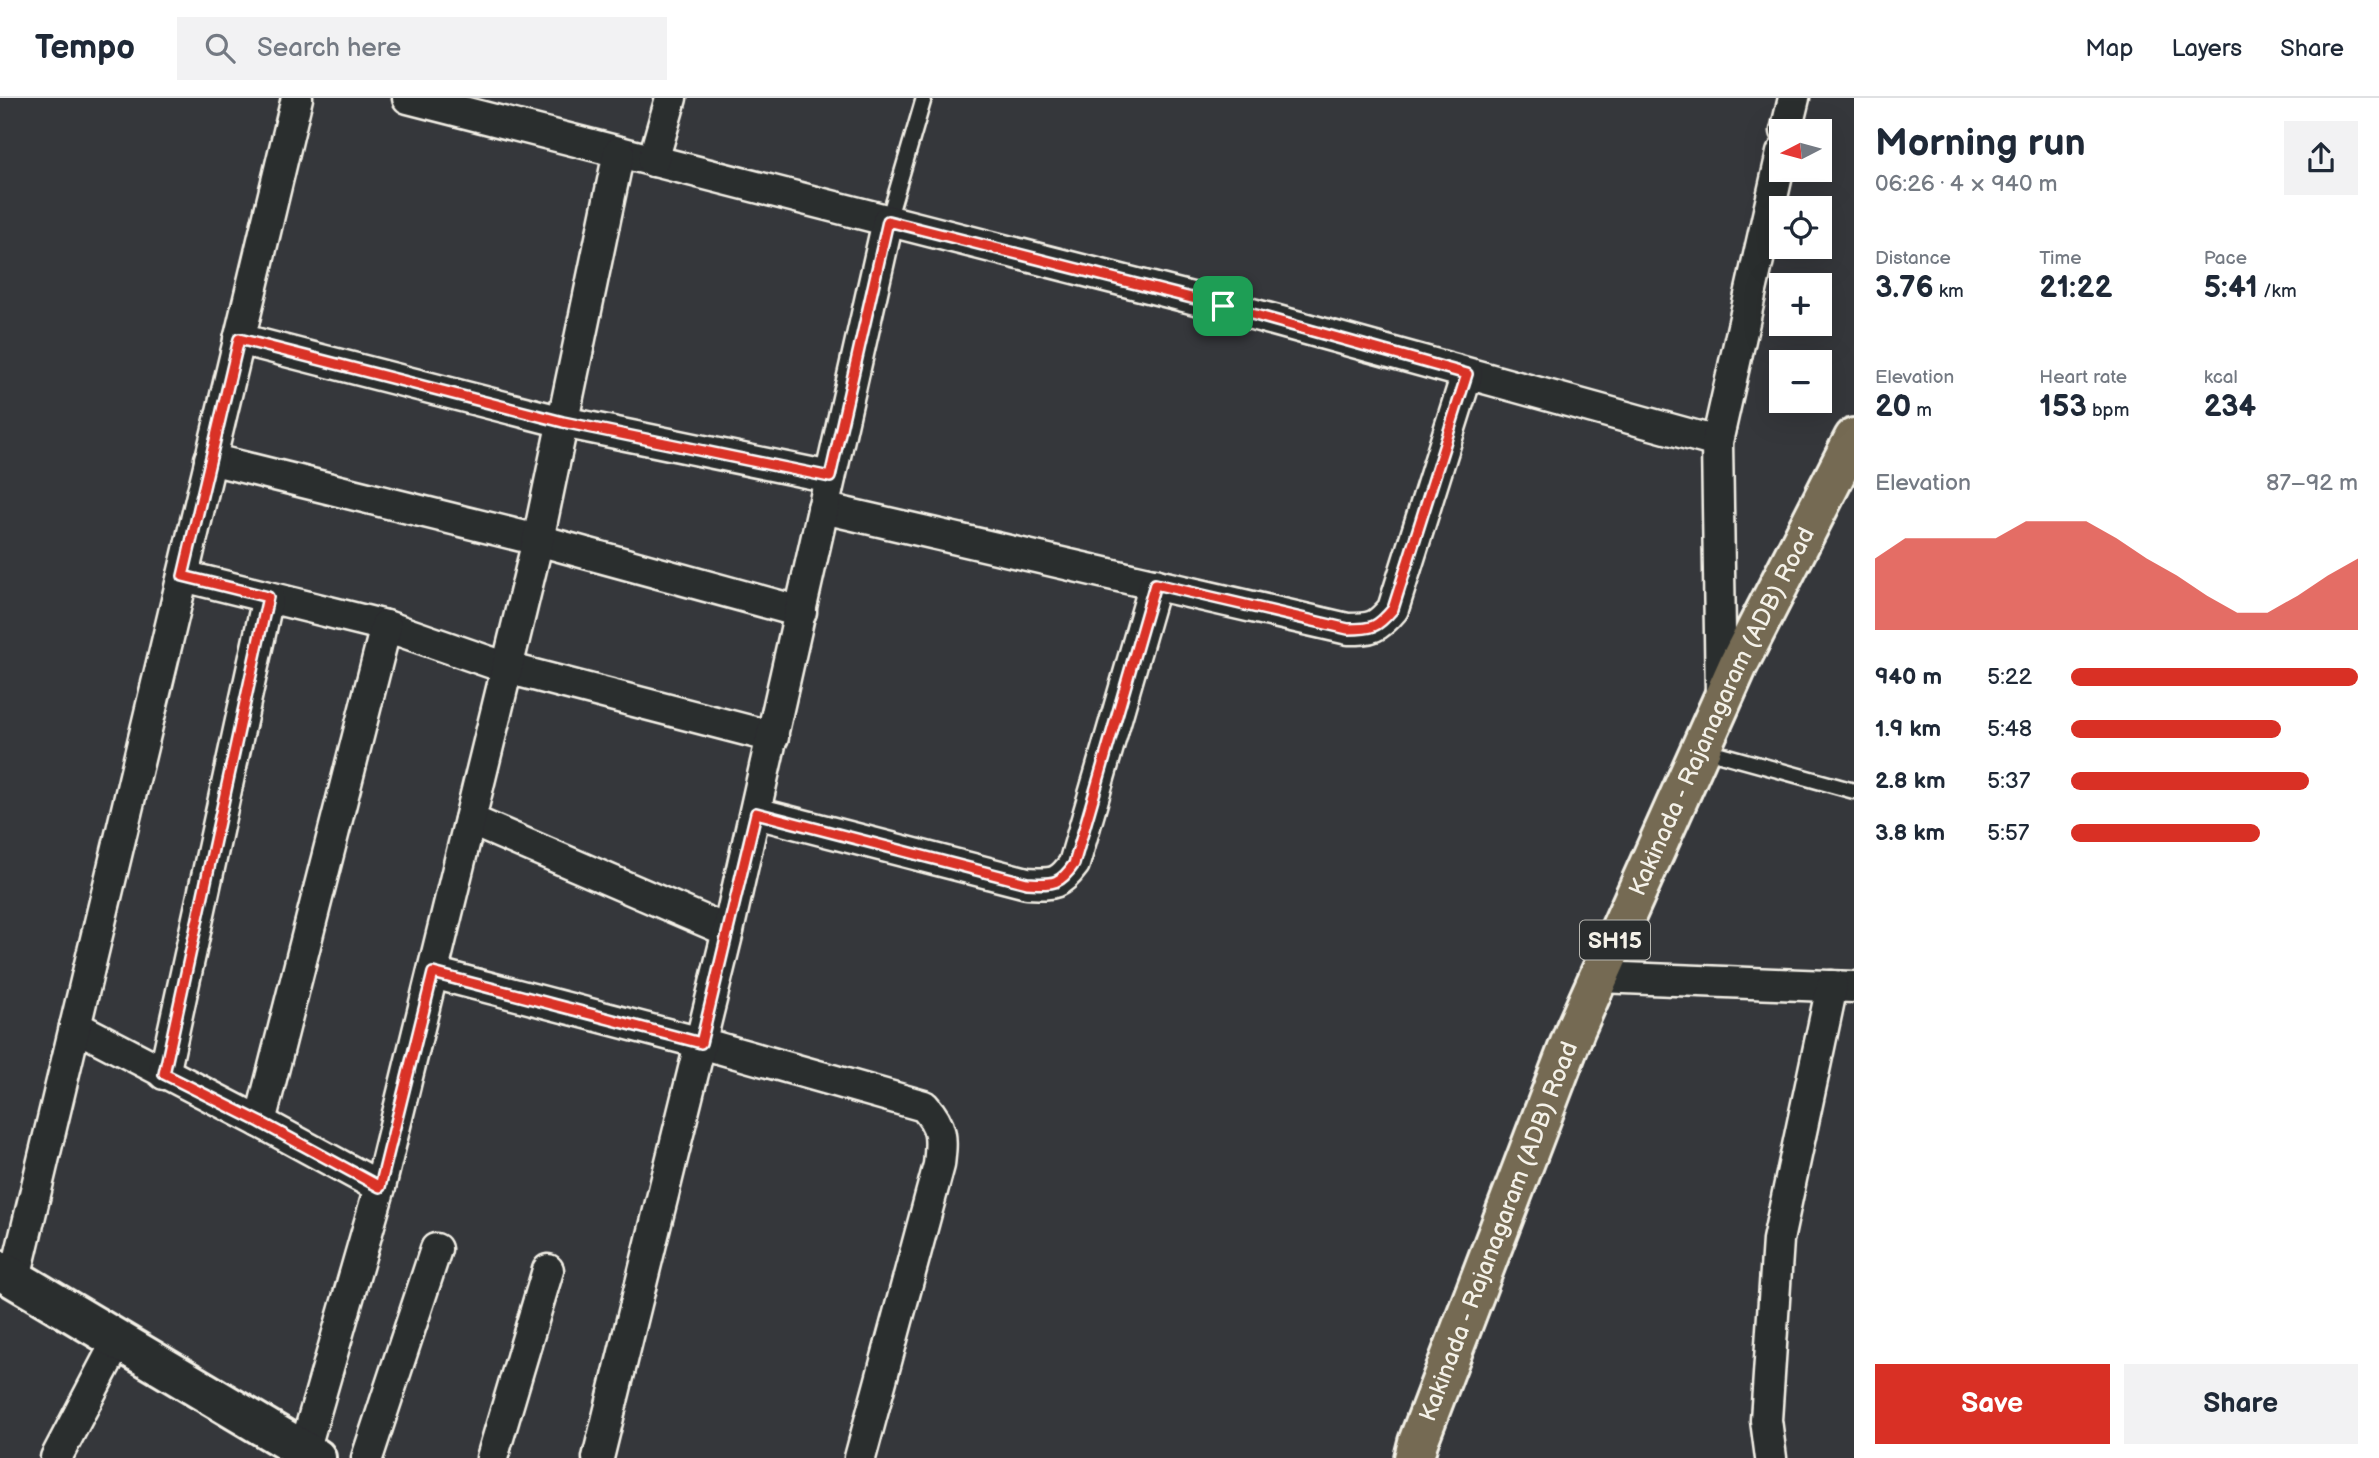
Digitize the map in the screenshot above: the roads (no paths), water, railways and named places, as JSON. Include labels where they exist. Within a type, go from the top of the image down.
[{"type":"main road","name":"Kakinada - Rajanagaram (ADB) Road","points":[[1415,1458],[1418,1442],[1575,1030],[1738,665],[1854,438]]},
{"type":"main road","points":[[7,1274],[310,1454]]},
{"type":"street","points":[[7,1274],[75,1026],[297,98]]},
{"type":"street","points":[[408,98],[1223,306],[1717,442]]},
{"type":"street","points":[[653,161],[671,98]]},
{"type":"street","points":[[1790,119],[1794,98]]},
{"type":"street","points":[[310,1454],[380,1187],[538,540],[619,152]]},
{"type":"street","points":[[1721,704],[1717,442],[1775,182]]},
{"type":"street","points":[[598,1458],[729,931],[888,221]]},
{"type":"street","points":[[239,339],[563,422],[830,477]]},
{"type":"street","points":[[823,508],[1348,629],[1369,629],[1380,624],[1393,609],[1467,374]]},
{"type":"street","points":[[211,459],[538,540],[801,612]]},
{"type":"street","points":[[183,576],[386,626],[507,668],[773,737]]},
{"type":"street","points":[[756,813],[1027,883],[1050,884],[1063,879],[1074,864],[1155,584]]},
{"type":"street","points":[[164,1074],[268,597]]},
{"type":"street","points":[[260,1122],[386,626]]},
{"type":"street","points":[[470,820],[729,931]]},
{"type":"street","points":[[433,973],[701,1043],[925,1107],[937,1121],[942,1142],[939,1165],[860,1458]]},
{"type":"street","points":[[1598,977],[1843,986],[1778,1240],[1766,1420],[1771,1458]]},
{"type":"street","points":[[75,1026],[380,1187]]},
{"type":"street","points":[[367,1458],[436,1249]]},
{"type":"street","points":[[492,1458],[548,1270]]},
{"type":"street","points":[[56,1458],[118,1340]]},
{"type":"lane","points":[[888,221],[924,98]]},
{"type":"lane","points":[[1701,748],[1854,791]]}]
